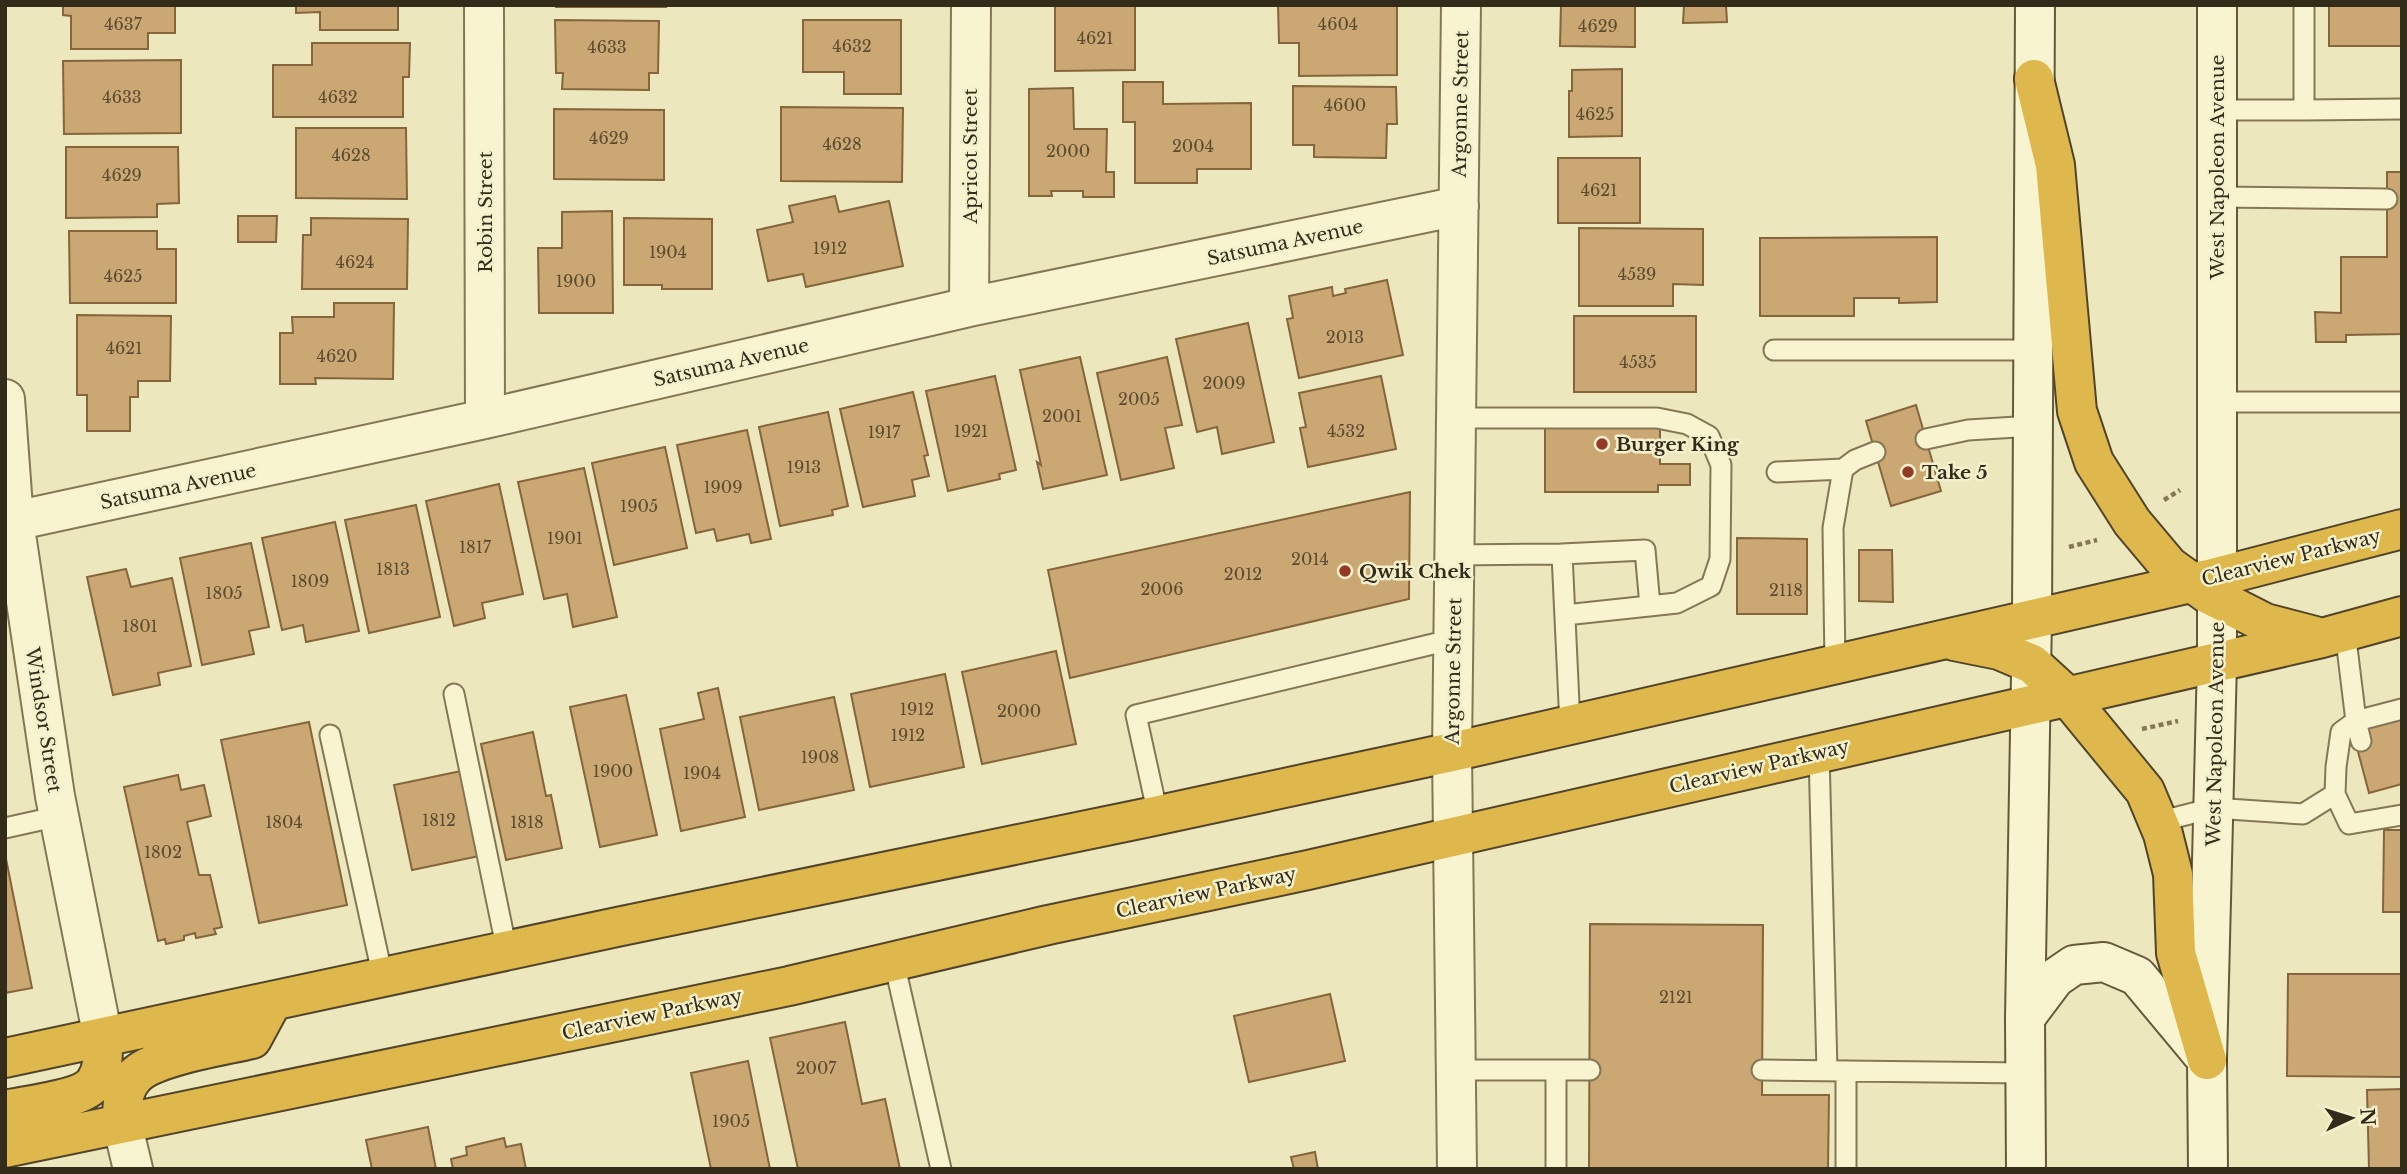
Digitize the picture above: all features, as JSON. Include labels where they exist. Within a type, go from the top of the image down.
[{"type":"highway","points":[[2034,79],[2055,165],[2077,411],[2094,462],[2132,522],[2169,566],[2209,586],[2265,623],[2333,634]]},
{"type":"highway","name":"Clearview Parkway","points":[[5,1058],[1452,752],[2032,618],[2209,586],[2402,529]]},
{"type":"highway","name":"Clearview Parkway","points":[[5,1149],[789,986],[1048,925],[1452,837],[2049,701],[2402,616]]},
{"type":"highway","points":[[1944,639],[1999,650],[2032,664],[2049,701],[2145,792],[2158,822],[2173,874],[2176,953],[2207,1060]]},
{"type":"highway","points":[[122,1123],[122,1098],[134,1076],[158,1061],[251,1039],[272,1002]]},
{"type":"highway","points":[[5,1110],[77,1095],[95,1084],[103,1064],[103,1038]]},
{"type":"street","name":"Robin Street","points":[[484,5],[485,419]]},
{"type":"street","name":"Apricot Street","points":[[969,307],[971,5]]},
{"type":"street","name":"Argonne Street","points":[[1457,1169],[1452,752],[1461,5]]},
{"type":"street","points":[[2032,664],[2035,5]]},
{"type":"street","name":"West Napoleon Avenue","points":[[2208,1169],[2207,1060],[2217,661],[2209,586],[2217,402],[2217,5]]},
{"type":"street","name":"Satsuma Avenue","points":[[10,522],[485,419],[969,307],[1459,206]]},
{"type":"street","name":"Windsor Street","points":[[5,400],[10,522],[59,816],[103,1038]]},
{"type":"street","points":[[2025,1169],[2025,1018],[2049,701]]},
{"type":"street","points":[[2025,1018],[2055,978],[2074,965],[2104,962],[2137,976],[2207,1060]]},
{"type":"street","points":[[122,1123],[133,1169]]},
{"type":"lane","points":[[2304,5],[2304,110]]},
{"type":"lane","points":[[2217,110],[2402,108]]},
{"type":"lane","points":[[2217,197],[2387,199]]},
{"type":"lane","points":[[1774,350],[2033,350]]},
{"type":"lane","points":[[2217,402],[2402,402]]},
{"type":"lane","points":[[1456,418],[1657,418],[1687,424],[1709,436],[1721,465],[1720,559],[1711,586],[1678,603],[1565,615]]},
{"type":"lane","points":[[1926,439],[1968,430],[2033,426]]},
{"type":"lane","points":[[1777,472],[1843,469],[1855,460],[1875,452]]},
{"type":"lane","points":[[1835,664],[1833,528],[1843,469]]},
{"type":"lane","points":[[1455,555],[1645,550],[1650,606]]},
{"type":"lane","points":[[1562,554],[1570,725]]},
{"type":"lane","points":[[2333,634],[2361,741]]},
{"type":"lane","points":[[1158,815],[1136,715],[1454,639]]},
{"type":"lane","points":[[454,694],[507,951]]},
{"type":"lane","points":[[2388,814],[2349,824],[2335,794],[2336,767],[2341,732],[2356,721],[2402,710]]},
{"type":"lane","points":[[330,735],[383,978]]},
{"type":"lane","points":[[1819,752],[1836,1071],[1846,1169]]},
{"type":"lane","points":[[2158,822],[2213,808],[2303,814],[2335,794]]},
{"type":"lane","points":[[5,828],[59,816]]},
{"type":"lane","points":[[894,961],[941,1169]]},
{"type":"lane","points":[[1455,1070],[1590,1070]]},
{"type":"lane","points":[[1556,1070],[1556,1169]]},
{"type":"lane","points":[[1762,1070],[2025,1073]]},
{"type":"path","points":[[2154,505],[2183,488]]},
{"type":"path","points":[[2063,549],[2102,538]]},
{"type":"path","points":[[2136,731],[2189,719]]},
{"type":"building","points":[[63,5],[175,5],[175,33],[148,33],[148,49],[71,49],[71,16],[63,15]]},
{"type":"building","points":[[296,5],[398,5],[398,30],[320,30],[320,12],[296,13]]},
{"type":"building","points":[[666,5],[666,7],[556,7]]},
{"type":"building","points":[[1055,5],[1135,5],[1135,70],[1055,71]]},
{"type":"building","points":[[1278,5],[1397,5],[1397,75],[1299,76],[1299,43],[1279,43]]},
{"type":"building","points":[[1561,5],[1635,5],[1635,47],[1560,46]]},
{"type":"building","points":[[1684,5],[1726,5],[1727,22],[1683,23]]},
{"type":"building","points":[[2329,5],[2402,5],[2402,46],[2329,46]]},
{"type":"building","points":[[555,20],[659,21],[658,73],[649,73],[649,90],[562,89],[563,73],[556,73]]},
{"type":"building","points":[[803,20],[901,20],[901,94],[844,94],[844,72],[803,72]]},
{"type":"building","points":[[312,43],[410,43],[409,77],[403,77],[403,117],[273,117],[273,65],[312,65]]},
{"type":"building","points":[[181,60],[181,133],[64,134],[63,61]]},
{"type":"building","points":[[1622,69],[1622,136],[1569,137],[1572,70]]},
{"type":"building","points":[[1123,82],[1163,82],[1163,104],[1251,103],[1251,169],[1197,169],[1197,183],[1135,183],[1135,122],[1123,122]]},
{"type":"building","points":[[1293,86],[1396,87],[1397,124],[1387,124],[1386,158],[1314,157],[1314,145],[1293,145]]},
{"type":"building","points":[[1073,88],[1074,129],[1107,129],[1106,172],[1114,172],[1114,197],[1083,197],[1083,191],[1051,191],[1052,196],[1029,196],[1029,89]]},
{"type":"building","points":[[781,107],[903,108],[902,182],[781,181]]},
{"type":"building","points":[[554,109],[664,110],[664,180],[554,179]]},
{"type":"building","points":[[296,128],[406,128],[407,199],[296,198]]},
{"type":"building","points":[[66,147],[178,147],[179,203],[157,204],[157,217],[66,218]]},
{"type":"building","points":[[1558,158],[1640,158],[1640,223],[1558,223]]},
{"type":"building","points":[[2387,172],[2402,172],[2402,334],[2346,335],[2346,342],[2316,342],[2315,312],[2341,313],[2341,257],[2387,257]]},
{"type":"building","points":[[835,196],[839,212],[889,201],[903,266],[806,287],[803,274],[768,281],[757,230],[793,222],[789,206]]},
{"type":"building","points":[[612,211],[613,313],[539,313],[538,248],[562,248],[562,212]]},
{"type":"building","points":[[238,216],[277,216],[276,242],[238,242]]},
{"type":"building","points":[[311,218],[408,219],[407,289],[302,289],[303,235],[311,235]]},
{"type":"building","points":[[624,218],[712,219],[712,289],[662,289],[662,285],[624,285]]},
{"type":"building","points":[[1579,228],[1703,229],[1703,285],[1673,284],[1673,306],[1579,306]]},
{"type":"building","points":[[69,231],[157,231],[157,249],[176,249],[176,303],[70,303]]},
{"type":"building","points":[[1937,237],[1937,302],[1899,303],[1899,298],[1854,298],[1854,316],[1760,316],[1760,238]]},
{"type":"building","points":[[1387,280],[1403,355],[1299,378],[1287,319],[1293,318],[1289,296],[1332,287],[1333,296],[1346,293],[1345,289]]},
{"type":"building","points":[[334,303],[394,303],[393,379],[315,378],[316,384],[280,384],[280,333],[293,333],[292,317],[334,317]]},
{"type":"building","points":[[77,315],[171,316],[170,381],[138,381],[138,397],[130,397],[130,431],[87,431],[87,395],[77,395]]},
{"type":"building","points":[[1574,316],[1696,316],[1696,392],[1574,392]]},
{"type":"building","points":[[1248,323],[1274,442],[1222,454],[1217,427],[1197,432],[1176,339]]},
{"type":"building","points":[[1080,357],[1107,475],[1043,489],[1037,462],[1041,465],[1020,370]]},
{"type":"building","points":[[1167,357],[1182,425],[1165,428],[1174,468],[1121,480],[1097,373]]},
{"type":"building","points":[[995,376],[1016,470],[999,474],[1000,479],[948,491],[926,391]]},
{"type":"building","points":[[1381,376],[1396,449],[1308,467],[1300,428],[1306,427],[1299,393]]},
{"type":"building","points":[[913,392],[928,455],[924,456],[929,476],[912,480],[915,496],[863,507],[840,409]]},
{"type":"building","name":"Take 5","points":[[1916,405],[1941,491],[1891,506],[1866,421]]},
{"type":"building","points":[[828,412],[848,506],[832,510],[833,515],[780,526],[759,427]]},
{"type":"building","name":"Burger King","points":[[1660,423],[1660,464],[1690,464],[1690,485],[1658,485],[1658,492],[1545,492],[1545,424]]},
{"type":"building","points":[[747,430],[771,539],[751,543],[749,534],[717,541],[714,529],[696,533],[677,445]]},
{"type":"building","points":[[665,447],[687,548],[614,565],[592,463]]},
{"type":"building","points":[[584,468],[617,617],[573,627],[567,594],[544,599],[518,482]]},
{"type":"building","points":[[499,484],[523,594],[482,603],[485,618],[454,626],[426,501]]},
{"type":"building","points":[[1410,492],[1409,599],[1070,678],[1048,570]]},
{"type":"building","points":[[416,505],[440,617],[369,633],[345,520]]},
{"type":"building","points":[[335,522],[359,631],[306,642],[303,625],[282,630],[262,538]]},
{"type":"building","points":[[1737,538],[1807,539],[1807,614],[1737,614]]},
{"type":"building","points":[[251,543],[269,627],[249,631],[254,654],[202,665],[180,558]]},
{"type":"building","points":[[1859,550],[1892,550],[1893,602],[1859,601]]},
{"type":"building","points":[[126,569],[131,587],[172,578],[191,666],[158,673],[160,685],[113,695],[87,577]]},
{"type":"building","points":[[1056,651],[1076,744],[982,764],[962,672]]},
{"type":"building","points":[[945,674],[964,767],[870,787],[851,694]]},
{"type":"building","points":[[718,688],[745,817],[681,831],[660,729],[704,719],[698,693]]},
{"type":"building","points":[[626,695],[657,835],[600,847],[570,707]]},
{"type":"building","points":[[834,697],[854,790],[759,810],[740,717]]},
{"type":"building","points":[[2402,716],[2402,784],[2369,793],[2352,729]]},
{"type":"building","points":[[309,722],[347,905],[259,923],[221,740]]},
{"type":"building","points":[[533,732],[546,796],[551,795],[562,848],[506,860],[481,744]]},
{"type":"building","points":[[466,770],[484,855],[412,870],[394,785]]},
{"type":"building","points":[[178,775],[181,790],[204,785],[211,816],[187,822],[199,875],[210,875],[222,927],[214,929],[216,934],[196,938],[195,933],[184,936],[184,940],[166,944],[165,939],[158,941],[124,787]]},
{"type":"building","points":[[2384,830],[2402,830],[2402,912],[2383,912]]},
{"type":"building","points":[[5,854],[32,988],[5,993]]},
{"type":"building","points":[[1590,924],[1763,925],[1762,1095],[1829,1095],[1828,1169],[1589,1169]]},
{"type":"building","points":[[2288,974],[2402,974],[2402,1077],[2287,1076]]},
{"type":"building","points":[[1330,994],[1345,1061],[1249,1082],[1234,1016]]},
{"type":"building","points":[[845,1022],[862,1104],[885,1099],[900,1169],[798,1169],[770,1038]]},
{"type":"building","points":[[748,1061],[770,1169],[711,1169],[691,1073]]},
{"type":"building","points":[[2402,1089],[2402,1169],[2369,1169],[2367,1090]]},
{"type":"building","points":[[428,1127],[436,1169],[372,1169],[366,1140]]},
{"type":"building","points":[[504,1138],[506,1147],[521,1144],[526,1169],[453,1169],[451,1159],[467,1155],[466,1147]]},
{"type":"building","points":[[1315,1152],[1318,1169],[1294,1169],[1291,1157]]},
{"type":"place","name":"Burger King","points":[[1602,444]]},
{"type":"place","name":"Take 5","points":[[1908,472]]},
{"type":"place","name":"Qwik Chek","points":[[1345,571]]}]
